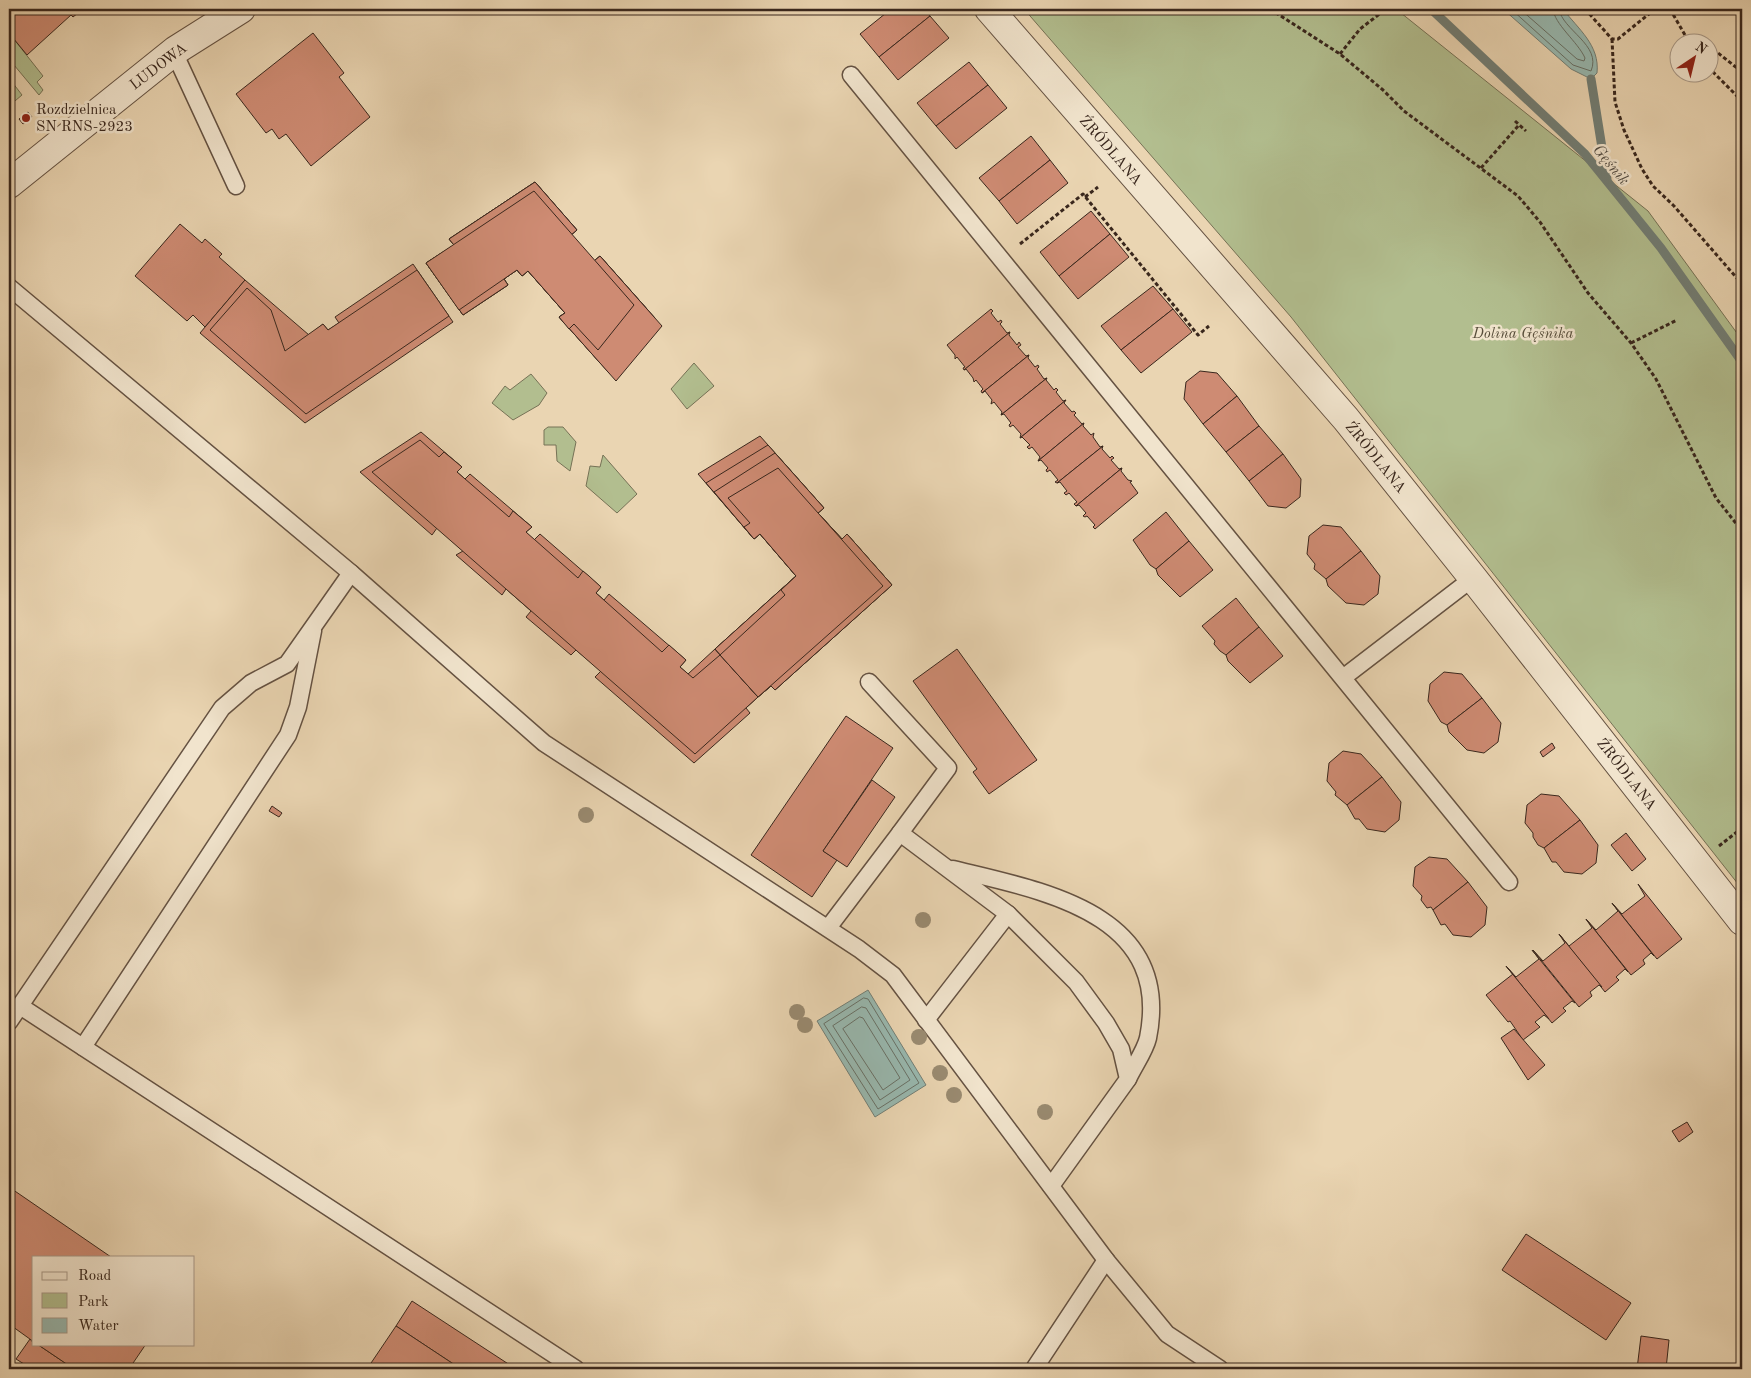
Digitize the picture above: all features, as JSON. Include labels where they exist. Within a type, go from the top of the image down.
[{"type":"street","name":"LUDOWA","points":[[13,173],[174,52],[241,9]]},
{"type":"street","name":"ŹRÓDLANA","points":[[989,9],[1295,358],[1474,578],[1742,921]]},
{"type":"lane","points":[[174,52],[236,186]]},
{"type":"lane","points":[[851,75],[1344,677],[1509,882]]},
{"type":"lane","points":[[9,287],[351,573],[544,743],[828,928],[893,975],[1106,1260],[1166,1334],[1220,1369]]},
{"type":"lane","points":[[9,1022],[222,708],[251,683],[287,664],[351,573]]},
{"type":"lane","points":[[1344,677],[1474,578]]},
{"type":"lane","points":[[83,1047],[288,735],[298,707],[315,624]]},
{"type":"lane","points":[[828,928],[948,768],[869,682]]},
{"type":"lane","points":[[900,833],[1008,914],[1076,982],[1106,1023],[1121,1049],[1128,1079]]},
{"type":"lane","points":[[945,867],[1046,892],[1086,909],[1119,933],[1136,954],[1148,976],[1152,1002],[1148,1040],[1128,1079],[1051,1186]]},
{"type":"lane","points":[[926,1020],[1008,914]]},
{"type":"lane","points":[[20,1006],[576,1369]]},
{"type":"lane","points":[[1034,1369],[1106,1260]]},
{"type":"path","points":[[1270,9],[1340,54],[1383,90],[1404,111],[1518,196],[1540,222],[1588,293],[1631,343],[1656,379],[1716,498],[1742,531]]},
{"type":"path","points":[[1340,54],[1360,28],[1386,9]]},
{"type":"path","points":[[1585,9],[1612,39],[1615,102],[1624,130],[1642,169],[1654,186],[1674,206],[1742,284]]},
{"type":"path","points":[[1612,39],[1618,39],[1655,9]]},
{"type":"path","points":[[1670,9],[1683,32]]},
{"type":"path","points":[[1718,53],[1742,72]]},
{"type":"path","points":[[1718,77],[1742,101]]},
{"type":"path","points":[[42,106],[48,113]]},
{"type":"path","points":[[1515,121],[1526,131]]},
{"type":"path","points":[[1481,168],[1520,125]]},
{"type":"path","points":[[1085,197],[1098,187]]},
{"type":"path","points":[[1001,260],[1083,194],[1198,335],[1208,326]]},
{"type":"path","points":[[1631,343],[1677,320]]},
{"type":"green space","name":"Dolina Gęśnika","points":[[1024,9],[1396,9],[1648,211],[1742,340],[1742,889],[1291,317]]},
{"type":"green space","points":[[9,33],[43,76],[37,82],[43,90],[39,95],[9,59]]},
{"type":"green space","points":[[9,78],[22,95],[9,106]]},
{"type":"green space","points":[[694,363],[714,386],[687,409],[671,389]]},
{"type":"green space","points":[[531,374],[547,393],[539,405],[513,420],[492,403],[505,386],[510,390]]},
{"type":"green space","points":[[548,427],[563,427],[576,442],[570,471],[557,461],[556,445],[544,445],[544,430]]},
{"type":"green space","points":[[603,455],[637,494],[617,513],[586,486],[590,466],[600,467]]},
{"type":"water","points":[[1503,9],[1563,9],[1592,46],[1597,63],[1597,73],[1591,79],[1571,69]]},
{"type":"water","points":[[868,990],[926,1085],[875,1117],[817,1021]]},
{"type":"building","points":[[9,9],[83,9],[73,17],[71,15],[27,55],[9,33]]},
{"type":"building","points":[[891,9],[925,9],[930,16],[879,57],[860,34]]},
{"type":"building","points":[[930,16],[949,38],[898,80],[879,57]]},
{"type":"building","points":[[313,33],[344,73],[339,77],[370,117],[311,166],[286,134],[279,139],[272,129],[266,133],[236,94]]},
{"type":"building","points":[[969,62],[988,85],[936,126],[917,103]]},
{"type":"building","points":[[988,85],[1007,108],[956,149],[936,126]]},
{"type":"building","name":"Rozdzielnica SN RNS-2923","points":[[28,112],[32,117],[23,124],[19,119]]},
{"type":"building","points":[[1031,136],[1050,160],[999,201],[979,178]]},
{"type":"building","points":[[1050,160],[1068,183],[1017,224],[999,201]]},
{"type":"building","points":[[535,182],[577,230],[571,235],[594,261],[600,256],[647,309],[601,364],[559,317],[565,313],[528,271],[522,276],[517,270],[511,274],[504,279],[508,285],[463,315],[426,263],[454,245],[449,239]]},
{"type":"building","points":[[535,182],[577,230],[571,235],[594,261],[600,256],[655,318],[610,374],[559,317],[565,313],[528,271],[522,276],[517,270],[511,274],[504,279],[508,285],[463,315],[426,263],[454,245],[449,239]]},
{"type":"building","points":[[535,182],[577,230],[571,235],[594,261],[600,256],[662,326],[616,381],[559,317],[565,313],[528,271],[522,276],[517,270],[511,274],[504,279],[508,285],[463,315],[426,263],[454,245],[449,239]]},
{"type":"building","points":[[534,191],[634,305],[598,350],[574,324],[569,329],[559,317],[565,313],[528,271],[522,276],[517,270],[459,310],[426,263]]},
{"type":"building","points":[[1091,211],[1110,234],[1059,276],[1040,252]]},
{"type":"building","points":[[180,224],[202,243],[205,239],[222,254],[219,257],[245,280],[205,327],[193,315],[187,321],[135,276]]},
{"type":"building","points":[[1110,234],[1129,257],[1078,299],[1059,276]]},
{"type":"building","points":[[413,264],[453,322],[305,423],[200,333],[245,280],[309,335],[323,324],[328,330],[339,323],[335,317]]},
{"type":"building","points":[[417,270],[449,316],[306,414],[210,330],[247,288],[271,310],[285,351],[323,324],[328,330]]},
{"type":"building","points":[[1153,286],[1173,309],[1121,350],[1101,326]]},
{"type":"building","points":[[991,309],[993,311],[991,313],[998,322],[1001,320],[1000,324],[1007,333],[1010,332],[964,370],[963,368],[965,367],[957,357],[955,359],[955,355],[947,345]]},
{"type":"building","points":[[1173,309],[1192,332],[1141,373],[1121,350]]},
{"type":"building","points":[[1010,332],[1009,335],[1017,345],[1019,342],[1021,345],[1018,347],[1026,356],[1029,355],[982,393],[983,389],[976,380],[974,382],[966,369],[964,370]]},
{"type":"building","points":[[1029,355],[1028,358],[1035,367],[1038,365],[1037,369],[1044,379],[1047,378],[1001,415],[1002,412],[994,402],[991,404],[992,400],[985,391],[982,393]]},
{"type":"building","points":[[1200,371],[1217,373],[1237,396],[1203,424],[1184,399],[1186,382]]},
{"type":"building","points":[[1047,378],[1046,380],[1054,390],[1056,388],[1058,390],[1056,392],[1063,401],[1066,400],[1020,438],[1021,434],[1013,425],[1010,427],[1011,423],[1004,414],[1001,415]]},
{"type":"building","points":[[1237,396],[1259,426],[1226,452],[1203,424]]},
{"type":"building","points":[[1066,400],[1064,403],[1072,412],[1076,413],[1074,415],[1082,424],[1084,423],[1038,461],[1040,457],[1032,447],[1029,449],[1027,447],[1030,445],[1022,437],[1020,438]]},
{"type":"building","points":[[1084,423],[1083,426],[1091,435],[1094,433],[1093,437],[1100,447],[1103,446],[1057,483],[1055,482],[1058,480],[1050,470],[1047,472],[1048,468],[1041,460],[1038,461]]},
{"type":"building","points":[[1259,426],[1283,454],[1249,481],[1226,452]]},
{"type":"building","points":[[421,432],[462,467],[457,472],[465,479],[470,474],[532,527],[526,532],[534,540],[540,534],[601,587],[596,593],[604,600],[609,594],[686,660],[680,667],[688,674],[715,649],[758,697],[746,708],[750,713],[694,763],[595,677],[601,671],[576,650],[571,655],[526,617],[531,611],[506,589],[502,595],[456,555],[463,551],[437,528],[432,535],[360,472]]},
{"type":"building","points":[[760,436],[824,508],[818,513],[842,539],[847,534],[892,585],[775,690],[771,686],[758,697],[715,649],[796,576],[760,534],[754,539],[698,474]]},
{"type":"building","points":[[420,440],[439,457],[444,452],[462,467],[457,472],[509,517],[513,511],[532,527],[526,532],[578,578],[583,571],[589,576],[601,587],[596,593],[662,652],[669,645],[686,660],[680,667],[693,678],[720,655],[758,697],[695,754],[372,472]]},
{"type":"building","points":[[768,445],[824,508],[818,513],[842,539],[847,534],[892,585],[775,690],[771,686],[758,697],[715,649],[796,576],[760,534],[754,539],[706,483]]},
{"type":"building","points":[[1103,446],[1102,449],[1110,458],[1112,456],[1114,458],[1111,460],[1119,469],[1122,468],[1076,506],[1074,504],[1077,502],[1069,493],[1066,495],[1064,493],[1067,491],[1060,482],[1057,483]]},
{"type":"building","points":[[775,453],[824,508],[818,513],[842,539],[847,534],[892,585],[775,690],[771,686],[758,697],[715,649],[796,576],[760,534],[754,539],[714,492]]},
{"type":"building","points":[[1283,454],[1301,479],[1300,497],[1286,508],[1268,506],[1249,481]]},
{"type":"building","points":[[778,468],[883,586],[758,697],[720,655],[785,595],[781,590],[796,576],[760,534],[754,539],[744,527],[750,523],[728,498]]},
{"type":"building","points":[[1122,468],[1121,471],[1128,480],[1132,481],[1130,482],[1138,493],[1095,529],[1093,527],[1095,525],[1087,516],[1083,516],[1086,513],[1079,505],[1076,506]]},
{"type":"building","points":[[1166,512],[1189,541],[1156,569],[1150,565],[1133,540]]},
{"type":"building","points":[[1323,525],[1341,527],[1361,551],[1326,579],[1314,569],[1315,564],[1307,554],[1309,536]]},
{"type":"building","points":[[1189,541],[1213,570],[1180,597],[1158,575],[1156,569]]},
{"type":"building","points":[[1361,551],[1380,576],[1378,594],[1364,605],[1346,603],[1328,586],[1326,579]]},
{"type":"building","points":[[1236,598],[1259,627],[1226,655],[1214,644],[1215,641],[1202,626]]},
{"type":"building","points":[[1259,627],[1283,656],[1250,683],[1228,661],[1226,655]]},
{"type":"building","points":[[957,649],[1037,760],[989,794],[973,772],[977,769],[913,681]]},
{"type":"building","points":[[1444,672],[1462,674],[1482,698],[1447,725],[1441,722],[1428,701],[1430,684]]},
{"type":"building","points":[[1482,698],[1501,723],[1498,742],[1484,753],[1467,750],[1449,732],[1447,725]]},
{"type":"building","points":[[846,716],[893,748],[823,851],[837,860],[812,897],[751,855]]},
{"type":"building","points":[[1552,743],[1555,748],[1543,757],[1540,752]]},
{"type":"building","points":[[1343,751],[1361,754],[1382,777],[1347,805],[1335,795],[1336,792],[1327,781],[1329,763]]},
{"type":"building","points":[[1382,777],[1401,802],[1399,820],[1385,832],[1367,829],[1359,819],[1355,819],[1347,805]]},
{"type":"building","points":[[872,780],[895,797],[847,867],[823,851]]},
{"type":"building","points":[[1541,794],[1559,796],[1580,820],[1544,848],[1538,845],[1533,837],[1533,833],[1525,823],[1527,805]]},
{"type":"building","points":[[272,806],[282,813],[279,817],[269,811]]},
{"type":"building","points":[[1580,820],[1598,845],[1596,863],[1582,874],[1564,872],[1556,862],[1552,862],[1544,848]]},
{"type":"building","points":[[1626,833],[1646,859],[1632,871],[1611,845]]},
{"type":"building","points":[[1429,857],[1447,859],[1468,882],[1433,910],[1431,907],[1427,908],[1421,900],[1422,896],[1413,886],[1415,867]]},
{"type":"building","points":[[1468,882],[1487,907],[1485,925],[1471,937],[1453,935],[1445,924],[1441,925],[1433,910]]},
{"type":"building","points":[[1638,884],[1682,939],[1657,959],[1612,903],[1622,914],[1645,896]]},
{"type":"building","points":[[1612,903],[1654,956],[1651,953],[1643,960],[1645,964],[1631,975],[1586,919],[1596,930],[1618,911]]},
{"type":"building","points":[[1586,919],[1628,972],[1625,969],[1616,977],[1619,980],[1605,992],[1559,934],[1569,946],[1592,928]]},
{"type":"building","points":[[1559,934],[1602,987],[1599,985],[1590,992],[1592,996],[1579,1007],[1533,950],[1543,961],[1565,943]]},
{"type":"building","points":[[1532,950],[1575,1003],[1572,1001],[1563,1008],[1566,1011],[1552,1023],[1506,966],[1516,977],[1539,959]]},
{"type":"building","points":[[1513,974],[1549,1019],[1544,1015],[1535,1022],[1540,1027],[1523,1040],[1510,1021],[1508,1022],[1486,995]]},
{"type":"building","points":[[1514,1029],[1545,1065],[1528,1080],[1501,1038]]},
{"type":"building","points":[[1687,1122],[1693,1132],[1679,1142],[1672,1131]]},
{"type":"building","points":[[9,1187],[110,1256],[32,1256],[32,1341],[9,1324]]},
{"type":"building","points":[[1526,1234],[1631,1303],[1606,1340],[1502,1270]]},
{"type":"building","points":[[412,1301],[516,1369],[461,1369],[396,1326]]},
{"type":"building","points":[[396,1326],[461,1369],[367,1369]]},
{"type":"building","points":[[1641,1336],[1669,1340],[1666,1369],[1637,1369]]},
{"type":"building","points":[[30,1339],[32,1346],[40,1346],[74,1369],[32,1369],[16,1359]]},
{"type":"building","points":[[40,1346],[145,1346],[129,1369],[74,1369]]},
{"type":"waterway","name":"Gęśnik","points":[[1431,9],[1585,154],[1661,248],[1742,362]]},
{"type":"waterway","points":[[1591,79],[1607,179]]},
{"type":"place","name":"Rozdzielnica SN RNS-2923","points":[[26,118]]}]
